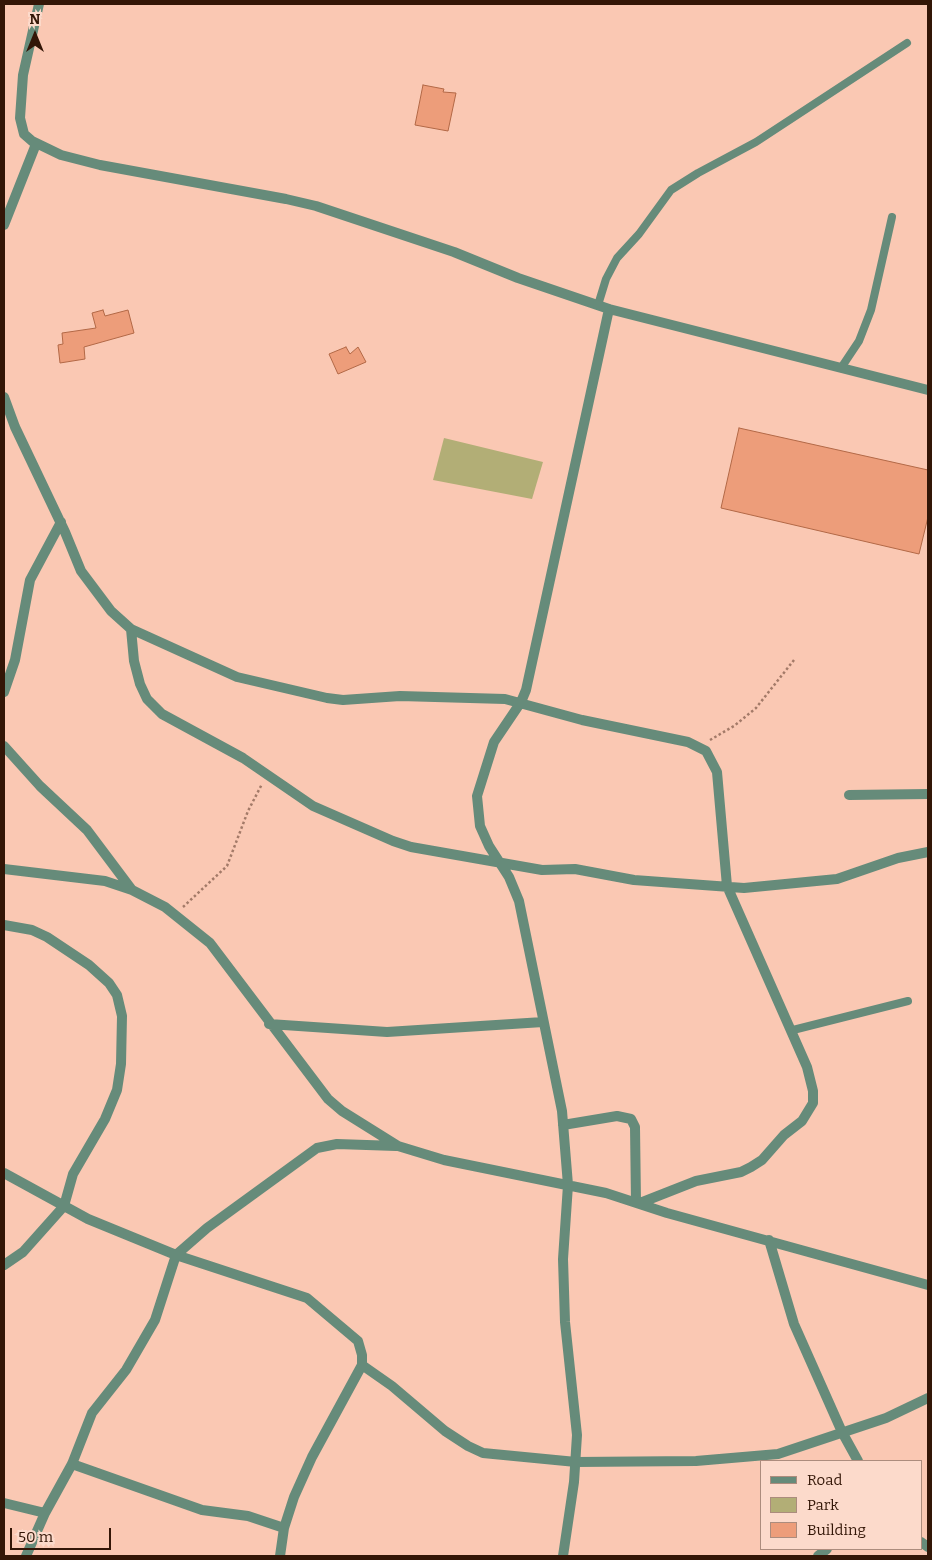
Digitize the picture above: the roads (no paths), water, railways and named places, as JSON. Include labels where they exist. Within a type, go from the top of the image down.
[{"type":"street","points":[[39,4],[24,75],[20,118],[24,134],[36,144],[62,155],[100,165],[316,206],[454,252],[518,278],[609,309],[928,390]]},
{"type":"street","points":[[4,226],[36,144]]},
{"type":"street","points":[[563,1556],[576,1462],[577,1435],[565,1322],[564,1259],[568,1185],[563,1125],[519,901],[509,877],[488,846],[480,826],[477,796],[480,781],[494,742],[521,702],[532,667],[609,309]]},
{"type":"street","points":[[4,397],[15,427],[61,522],[81,571],[111,611],[131,629],[237,677],[334,700],[400,696],[498,698],[521,702],[582,720],[697,745],[712,758],[717,772],[727,886],[807,1067],[813,1091],[813,1103],[802,1121],[784,1135],[762,1160],[752,1167],[741,1172],[696,1181],[638,1203]]},
{"type":"street","points":[[4,428],[15,427]]},
{"type":"street","points":[[4,692],[15,660],[30,580],[61,522]]},
{"type":"street","points":[[131,629],[134,661],[140,684],[147,699],[162,714],[243,758],[313,806],[411,847],[542,870],[592,871],[634,880],[756,887],[837,879],[898,858],[928,852]]},
{"type":"street","points":[[4,746],[40,786],[87,830],[132,890]]},
{"type":"street","points":[[849,795],[928,794]]},
{"type":"street","points":[[4,869],[79,877],[132,890],[176,915],[210,943],[269,1024],[328,1099],[342,1111],[398,1146]]},
{"type":"street","points":[[4,925],[32,930],[47,937],[89,965],[109,983],[117,995],[122,1016],[121,1064],[117,1090],[105,1119],[73,1174],[64,1206],[23,1252],[4,1265]]},
{"type":"street","points":[[269,1024],[387,1032],[543,1022]]},
{"type":"street","points":[[563,1125],[617,1116],[631,1119],[636,1127],[638,1203]]},
{"type":"street","points":[[26,1556],[45,1513],[72,1464],[92,1413],[126,1370],[155,1320],[176,1255],[207,1228],[317,1148],[337,1144],[398,1146],[444,1160],[568,1185],[638,1203],[928,1286]]},
{"type":"street","points":[[4,1173],[88,1219],[176,1255],[307,1298],[354,1336],[361,1347],[362,1365],[312,1457],[294,1497],[284,1528],[280,1556]]},
{"type":"street","points":[[769,1240],[794,1324],[842,1432],[857,1460]]},
{"type":"street","points":[[362,1365],[392,1386],[446,1432],[468,1446],[484,1453],[576,1462],[652,1462],[756,1457],[797,1449],[894,1415],[928,1398]]},
{"type":"street","points":[[72,1464],[202,1510],[256,1517],[284,1528]]},
{"type":"street","points":[[4,1504],[45,1513]]},
{"type":"lane","points":[[598,305],[606,279],[617,258],[639,234],[671,190],[698,173],[756,142],[906,42]]},
{"type":"lane","points":[[841,368],[859,341],[871,310],[892,217]]},
{"type":"lane","points":[[792,1030],[908,1002]]}]
